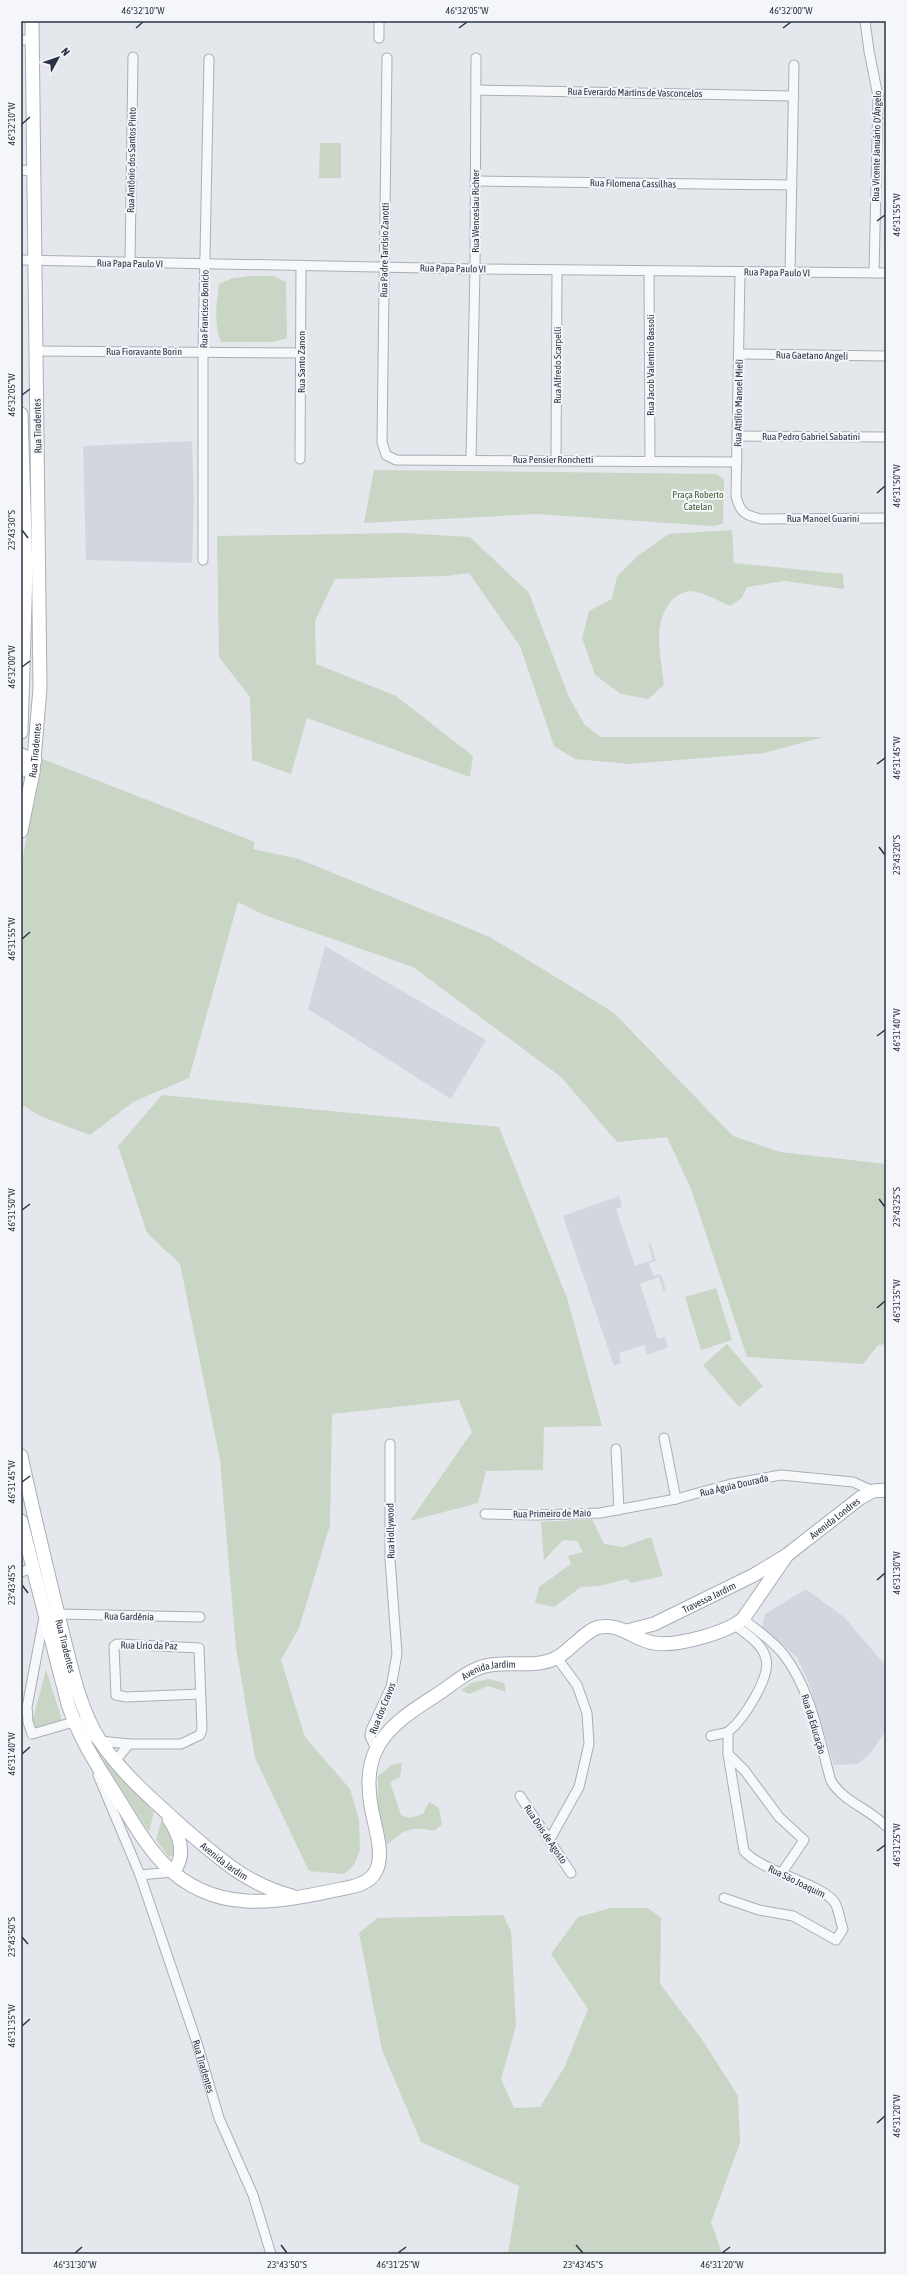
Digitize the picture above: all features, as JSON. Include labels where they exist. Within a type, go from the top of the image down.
[{"type":"street","name":"Rua Tiradentes","points":[[21,830],[34,766],[40,688],[35,181],[27,170],[27,40],[32,21]]},
{"type":"street","points":[[379,21],[379,38]]},
{"type":"street","name":"Rua Vicente Januário D'Ângelo","points":[[865,21],[878,96],[874,273]]},
{"type":"street","name":"Rua Antônio dos Santos Pinto","points":[[130,263],[133,57]]},
{"type":"street","name":"Rua Padre Tarcísio Zanotti","points":[[382,442],[383,266],[387,58]]},
{"type":"street","name":"Rua Wenceslau Richter","points":[[471,459],[475,269],[476,58]]},
{"type":"street","name":"Rua Francisco Bonício","points":[[203,560],[203,351],[206,264],[209,59]]},
{"type":"street","points":[[790,272],[794,65]]},
{"type":"street","name":"Rua Everardo Martins de Vasconcelos","points":[[476,90],[794,96]]},
{"type":"street","name":"Rua Filomena Cassilhas","points":[[475,181],[792,186]]},
{"type":"street","name":"Rua Papa Paulo VI","points":[[21,260],[475,269],[886,273]]},
{"type":"street","name":"Rua Santo Zanon","points":[[300,459],[301,265]]},
{"type":"street","name":"Rua Alfredo Scarpelli","points":[[556,459],[557,270]]},
{"type":"street","name":"Rua Jacob Valentino Bassoli","points":[[649,271],[650,460]]},
{"type":"street","name":"Rua Attílio Manoel Mieli","points":[[740,272],[736,496],[739,508],[745,515],[761,519]]},
{"type":"street","name":"Rua Fioravante Borin","points":[[36,350],[301,353]]},
{"type":"street","name":"Rua Gaetano Angeli","points":[[739,354],[886,356]]},
{"type":"street","name":"Rua Tiradentes","points":[[21,414],[24,650],[21,732]]},
{"type":"street","name":"Rua Pedro Gabriel Sabatini","points":[[737,436],[886,437]]},
{"type":"street","name":"Rua Pensier Ronchetti","points":[[382,442],[384,452],[392,459],[556,459],[736,462]]},
{"type":"street","name":"Rua Manoel Guarini","points":[[761,519],[886,518]]},
{"type":"street","points":[[24,650],[39,656]]},
{"type":"street","points":[[21,755],[34,766]]},
{"type":"street","points":[[21,768],[34,766]]},
{"type":"street","points":[[664,1438],[676,1499]]},
{"type":"street","name":"Rua Hollywood","points":[[390,1444],[390,1558],[394,1617]]},
{"type":"street","points":[[616,1450],[619,1510]]},
{"type":"street","name":"Rua Tiradentes","points":[[21,1456],[51,1614],[74,1721],[140,1875],[198,2043],[219,2118],[253,2195],[271,2254]]},
{"type":"street","name":"Rua Águia Dourada","points":[[619,1510],[676,1499],[731,1484],[781,1475],[853,1482],[873,1491]]},
{"type":"street","name":"Avenida Londres","points":[[788,1555],[860,1498],[873,1491],[886,1490]]},
{"type":"street","name":"Rua Primeiro de Maio","points":[[485,1514],[568,1514],[619,1510]]},
{"type":"street","name":"Rua Tiradentes","points":[[21,1521],[27,1570],[51,1614],[89,1721],[100,1741],[163,1810]]},
{"type":"street","points":[[644,1633],[654,1644],[672,1643],[711,1635],[739,1622],[764,1590],[788,1555]]},
{"type":"street","name":"Travessa Jardim","points":[[626,1631],[644,1633],[678,1613],[754,1575],[788,1555]]},
{"type":"street","points":[[754,1575],[763,1583],[764,1590]]},
{"type":"street","name":"Rua Tiradentes","points":[[51,1614],[27,1707],[28,1722],[32,1734],[74,1721]]},
{"type":"street","name":"Rua Gardênia","points":[[51,1614],[200,1617]]},
{"type":"street","name":"Rua dos Cravos","points":[[376,1749],[370,1736],[371,1730],[391,1687],[396,1669],[394,1617]]},
{"type":"street","points":[[711,1736],[728,1732],[759,1691],[766,1676],[766,1659],[762,1651],[739,1622]]},
{"type":"street","name":"Rua da Educação","points":[[739,1622],[774,1644],[795,1672],[805,1694],[831,1781],[837,1790],[886,1826]]},
{"type":"street","name":"Avenida Jardim","points":[[172,1872],[200,1891],[232,1901],[256,1903],[361,1885],[376,1872],[379,1850],[370,1789],[371,1767],[376,1749],[390,1730],[407,1716],[475,1669],[495,1664],[545,1662],[557,1658],[596,1628],[612,1627],[626,1631]]},
{"type":"street","name":"Rua Lírio da Paz","points":[[100,1741],[129,1744],[181,1744],[196,1739],[200,1735],[202,1729],[200,1651],[198,1647],[117,1644],[114,1646],[116,1695],[126,1697],[200,1694]]},
{"type":"street","points":[[550,1839],[579,1787],[589,1744],[587,1713],[578,1685],[557,1658]]},
{"type":"street","points":[[79,1696],[74,1721],[80,1721],[92,1736],[100,1741]]},
{"type":"street","name":"Rua São Joaquim","points":[[724,1898],[759,1910],[793,1916],[836,1940],[843,1929],[833,1900],[825,1893],[781,1874],[748,1855],[742,1846],[728,1754],[728,1732]]},
{"type":"street","points":[[116,1760],[129,1744]]},
{"type":"street","name":"Rua Tiradentes","points":[[89,1753],[147,1844],[172,1872]]},
{"type":"street","points":[[728,1754],[745,1771],[779,1817],[804,1840],[781,1874]]},
{"type":"street","name":"Rua Dois de Agosto","points":[[520,1796],[550,1839],[571,1873]]},
{"type":"street","points":[[140,1875],[172,1872],[181,1859],[182,1848],[175,1829],[163,1810]]},
{"type":"street","name":"Avenida Jardim","points":[[163,1810],[246,1878],[269,1889],[294,1897]]},
{"type":"shaded area","points":[[192,441],[194,499],[192,563],[86,560],[83,446]]},
{"type":"shaded area","points":[[325,946],[486,1040],[451,1099],[308,1009]]},
{"type":"shaded area","points":[[619,1196],[622,1207],[616,1209],[635,1266],[653,1260],[648,1244],[650,1243],[656,1261],[649,1263],[654,1276],[661,1274],[666,1291],[664,1292],[659,1277],[640,1284],[658,1339],[665,1337],[668,1347],[647,1355],[644,1345],[619,1353],[621,1363],[614,1366],[563,1216]]},
{"type":"shaded area","points":[[806,1589],[844,1617],[886,1666],[886,1730],[871,1753],[858,1764],[834,1765],[809,1684],[797,1657],[762,1627],[765,1614]]},
{"type":"green space","points":[[320,143],[341,143],[341,178],[319,178]]},
{"type":"green space","points":[[274,276],[286,282],[287,338],[273,342],[221,342],[216,320],[219,284],[233,278]]},
{"type":"green space","name":"Praça Roberto Catelan","points":[[374,470],[716,474],[724,479],[723,524],[712,526],[537,514],[364,523]]},
{"type":"green space","points":[[732,530],[734,563],[843,574],[844,589],[784,581],[747,587],[742,598],[730,606],[695,591],[685,592],[673,599],[666,608],[662,618],[659,640],[664,685],[648,699],[621,694],[595,675],[582,638],[589,611],[612,599],[617,576],[639,555],[669,534]]},
{"type":"green space","points":[[403,533],[470,537],[529,593],[568,695],[584,724],[601,737],[823,737],[764,753],[630,764],[575,759],[554,746],[520,646],[469,573],[446,576],[335,579],[315,621],[316,664],[396,696],[473,756],[470,777],[307,718],[291,774],[252,760],[250,697],[219,657],[217,536]]},
{"type":"green space","points":[[40,758],[255,842],[253,849],[299,859],[490,937],[613,1012],[733,1136],[780,1152],[886,1164],[886,1344],[878,1345],[863,1364],[747,1357],[691,1189],[667,1137],[617,1142],[561,1077],[413,967],[264,915],[238,902],[189,1078],[133,1102],[90,1135],[40,1116],[21,1104],[21,869]]},
{"type":"green space","points":[[162,1095],[499,1127],[567,1298],[602,1426],[544,1427],[543,1470],[486,1471],[478,1503],[410,1521],[472,1432],[459,1400],[332,1414],[330,1525],[299,1628],[281,1660],[305,1737],[350,1789],[359,1820],[360,1850],[354,1865],[344,1874],[309,1871],[255,1758],[236,1648],[220,1460],[180,1264],[147,1233],[118,1146]]},
{"type":"green space","points":[[716,1288],[732,1340],[701,1350],[685,1297]]},
{"type":"green space","points":[[727,1344],[763,1386],[739,1407],[703,1365]]},
{"type":"green space","points":[[592,1519],[604,1544],[623,1547],[651,1537],[663,1576],[631,1583],[627,1579],[599,1586],[581,1587],[554,1607],[535,1603],[539,1587],[571,1564],[568,1556],[583,1552],[577,1541],[563,1540],[544,1560],[541,1522]]},
{"type":"green space","points":[[46,1670],[63,1723],[30,1730]]},
{"type":"green space","points":[[489,1679],[504,1683],[506,1692],[488,1686],[469,1694],[461,1690],[471,1683]]},
{"type":"green space","points":[[99,1755],[154,1812],[149,1832]]},
{"type":"green space","points":[[402,1763],[400,1777],[390,1782],[401,1815],[409,1818],[423,1814],[429,1802],[439,1808],[442,1824],[434,1831],[419,1829],[409,1830],[399,1835],[387,1845],[378,1804],[378,1776],[392,1765]]},
{"type":"green space","points":[[162,1818],[177,1847],[175,1855],[169,1857],[156,1840]]},
{"type":"green space","points":[[611,1908],[648,1908],[661,1918],[660,1984],[701,2038],[738,2096],[740,2143],[711,2222],[722,2254],[508,2254],[519,2186],[421,2142],[382,2050],[359,1933],[377,1918],[503,1915],[511,1931],[516,2026],[501,2079],[514,2108],[540,2107],[565,2066],[588,2009],[551,1954],[578,1917]]}]
